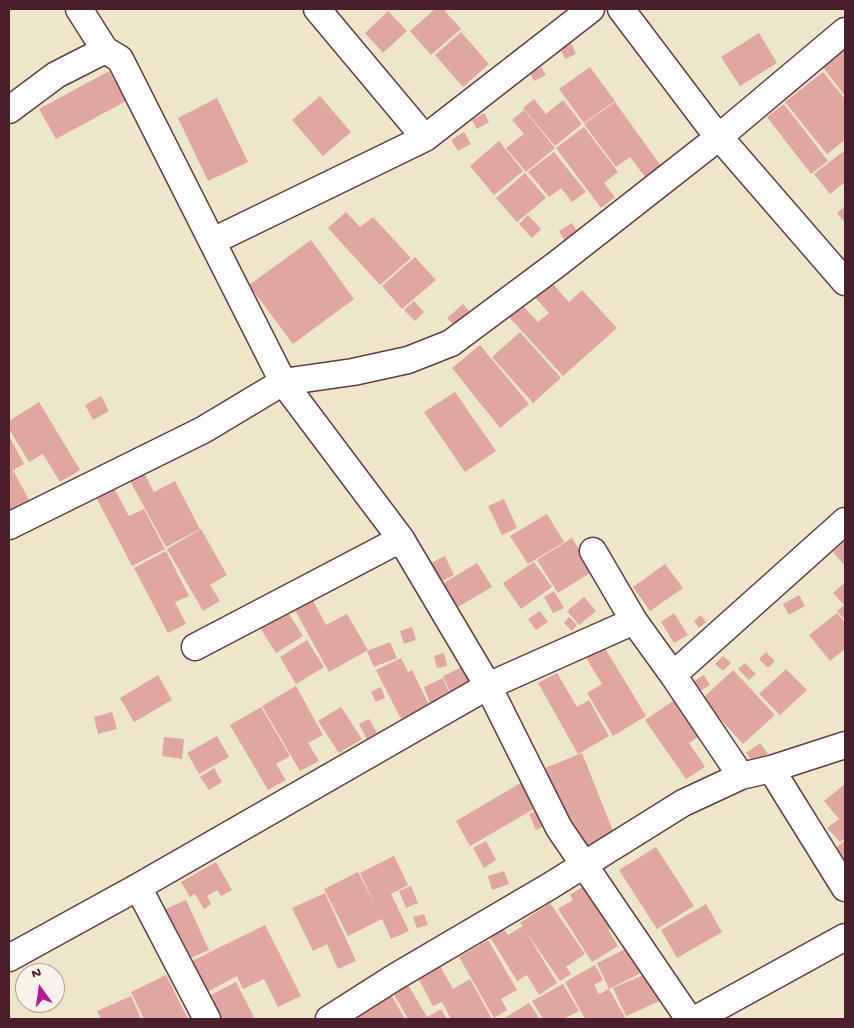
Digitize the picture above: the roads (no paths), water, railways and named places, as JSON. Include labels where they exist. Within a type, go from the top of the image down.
[{"type":"street","points":[[79,9],[105,50],[120,59],[283,382],[401,539],[488,686],[559,828],[690,1019]]},
{"type":"street","points":[[317,9],[425,138]]},
{"type":"street","points":[[213,241],[425,138],[591,9]]},
{"type":"street","points":[[621,9],[719,137],[845,282]]},
{"type":"street","points":[[9,526],[203,430],[283,382],[353,372],[408,360],[451,343],[557,264],[719,137],[845,32]]},
{"type":"street","points":[[9,110],[56,75],[105,50]]},
{"type":"street","points":[[673,675],[845,521]]},
{"type":"street","points":[[196,647],[401,539]]},
{"type":"street","points":[[593,551],[634,621],[673,675],[740,776]]},
{"type":"street","points":[[9,958],[138,887],[488,686],[634,621]]},
{"type":"street","points":[[329,1019],[395,976],[586,865],[683,803],[740,776],[770,769],[845,745]]},
{"type":"street","points":[[770,769],[845,888]]},
{"type":"street","points":[[138,887],[207,1019]]},
{"type":"street","points":[[696,1019],[845,937]]}]
